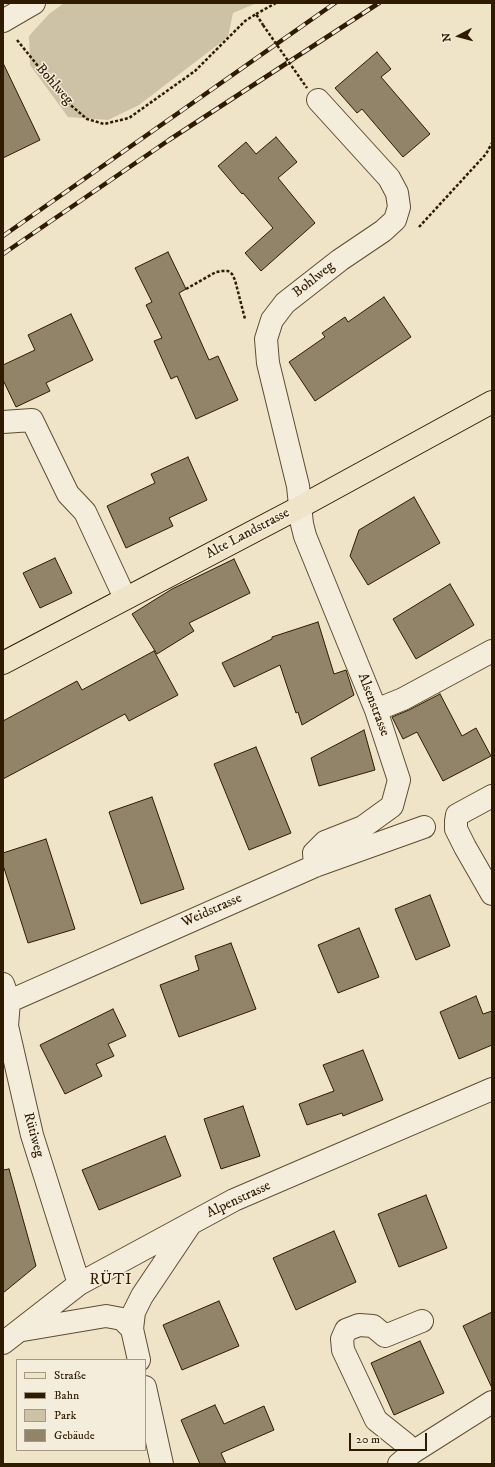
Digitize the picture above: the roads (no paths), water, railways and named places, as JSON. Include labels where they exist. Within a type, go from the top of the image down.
[{"type":"main road","name":"Alte Landstrasse","points":[[3,663],[300,507],[492,402]]},
{"type":"street","points":[[6,20],[34,3]]},
{"type":"street","name":"Bohlweg","points":[[300,507],[298,486],[268,363],[266,339],[272,320],[285,303],[340,260],[383,231],[395,220],[399,207],[396,193],[389,178],[312,94]]},
{"type":"street","points":[[3,422],[32,420],[68,494],[85,512],[125,598]]},
{"type":"street","name":"Alsenstrasse","points":[[300,507],[304,536],[376,710],[399,780],[392,806],[363,826],[325,842],[314,853],[315,866]]},
{"type":"street","points":[[376,710],[403,700],[492,651]]},
{"type":"street","points":[[492,796],[457,815],[456,829],[492,894]]},
{"type":"street","name":"Weidstrasse","points":[[5,996],[315,866],[424,827]]},
{"type":"street","name":"Rütiweg","points":[[5,996],[7,1026],[32,1135],[79,1284]]},
{"type":"street","name":"Alpenstrasse","points":[[3,1343],[79,1284],[234,1200],[492,1089]]},
{"type":"street","points":[[139,1359],[132,1329],[134,1312],[142,1296],[192,1223]]},
{"type":"street","points":[[21,1330],[106,1316],[122,1319],[132,1329]]},
{"type":"street","points":[[406,1458],[406,1444],[376,1420],[343,1350],[342,1339],[346,1330],[359,1325],[373,1326],[385,1336],[422,1321]]},
{"type":"street","points":[[146,1392],[162,1464]]},
{"type":"street","points":[[406,1458],[492,1402]]},
{"type":"railway","points":[[3,236],[335,3]]},
{"type":"railway","points":[[3,254],[169,140],[379,3]]},
{"type":"district","name":"RÜTI","points":[[111,1281]]}]
